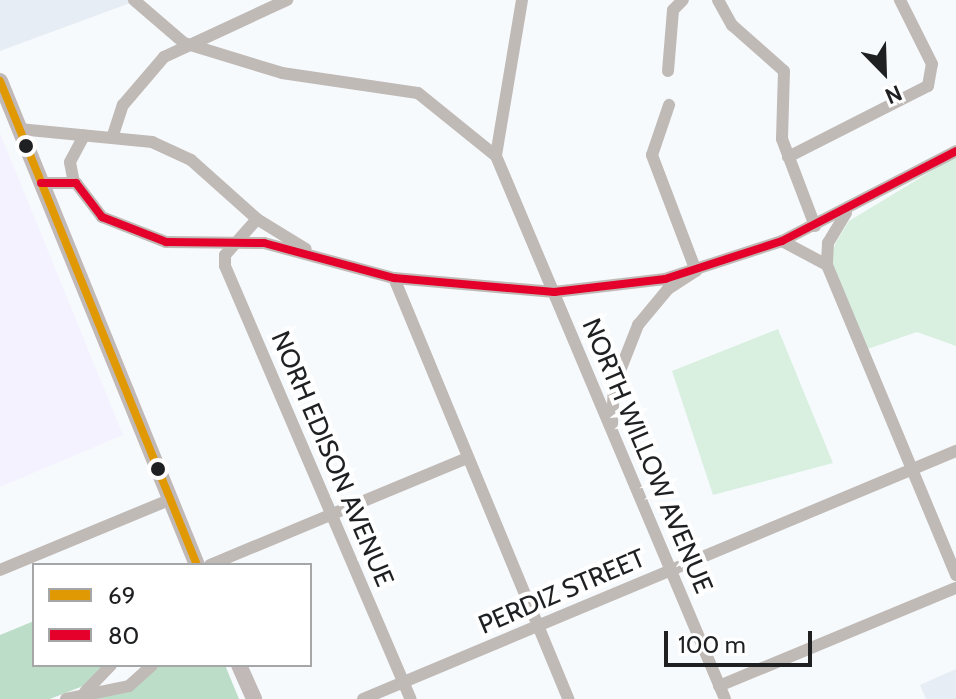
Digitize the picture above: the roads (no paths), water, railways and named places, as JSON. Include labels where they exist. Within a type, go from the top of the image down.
[{"type":"street","points":[[134,0],[184,43],[282,73],[418,93],[496,156],[522,0]]},
{"type":"street","points":[[113,135],[139,82],[184,43],[287,0]]},
{"type":"street","points":[[668,71],[673,10],[683,0]]},
{"type":"street","points":[[718,0],[732,25],[784,71],[781,123],[788,157],[815,226]]},
{"type":"street","points":[[788,157],[928,86],[932,64],[900,0]]},
{"type":"street","points":[[0,81],[196,563]]},
{"type":"street","points":[[669,105],[652,155],[696,271]]},
{"type":"street","points":[[19,129],[84,136],[113,135],[191,160],[257,219],[319,257]]},
{"type":"street","points":[[84,136],[70,162],[74,183],[102,217],[166,242],[242,242],[319,257],[394,278],[554,292],[696,271],[782,241],[847,212],[956,151]]},
{"type":"street","name":"NORTH WILLOW AVENUE","points":[[496,156],[725,699]]},
{"type":"street","points":[[41,183],[74,183]]},
{"type":"street","points":[[847,212],[828,243],[827,265],[956,575]]},
{"type":"street","points":[[242,242],[257,219]]},
{"type":"street","points":[[782,241],[827,265]]},
{"type":"street","name":"NORH EDISON AVENUE","points":[[242,242],[225,255],[225,266],[411,699]]},
{"type":"street","points":[[612,431],[614,386],[633,336],[668,289],[696,271]]},
{"type":"street","points":[[394,278],[568,699]]},
{"type":"street","name":"PERDIZ STREET","points":[[363,699],[956,451]]},
{"type":"street","points":[[215,563],[467,458]]},
{"type":"street","points":[[0,570],[169,500]]},
{"type":"street","points":[[719,686],[956,588]]},
{"type":"street","points":[[85,692],[109,667]]},
{"type":"street","points":[[66,699],[85,692],[129,686],[150,667]]},
{"type":"street","points":[[240,667],[254,699]]}]
